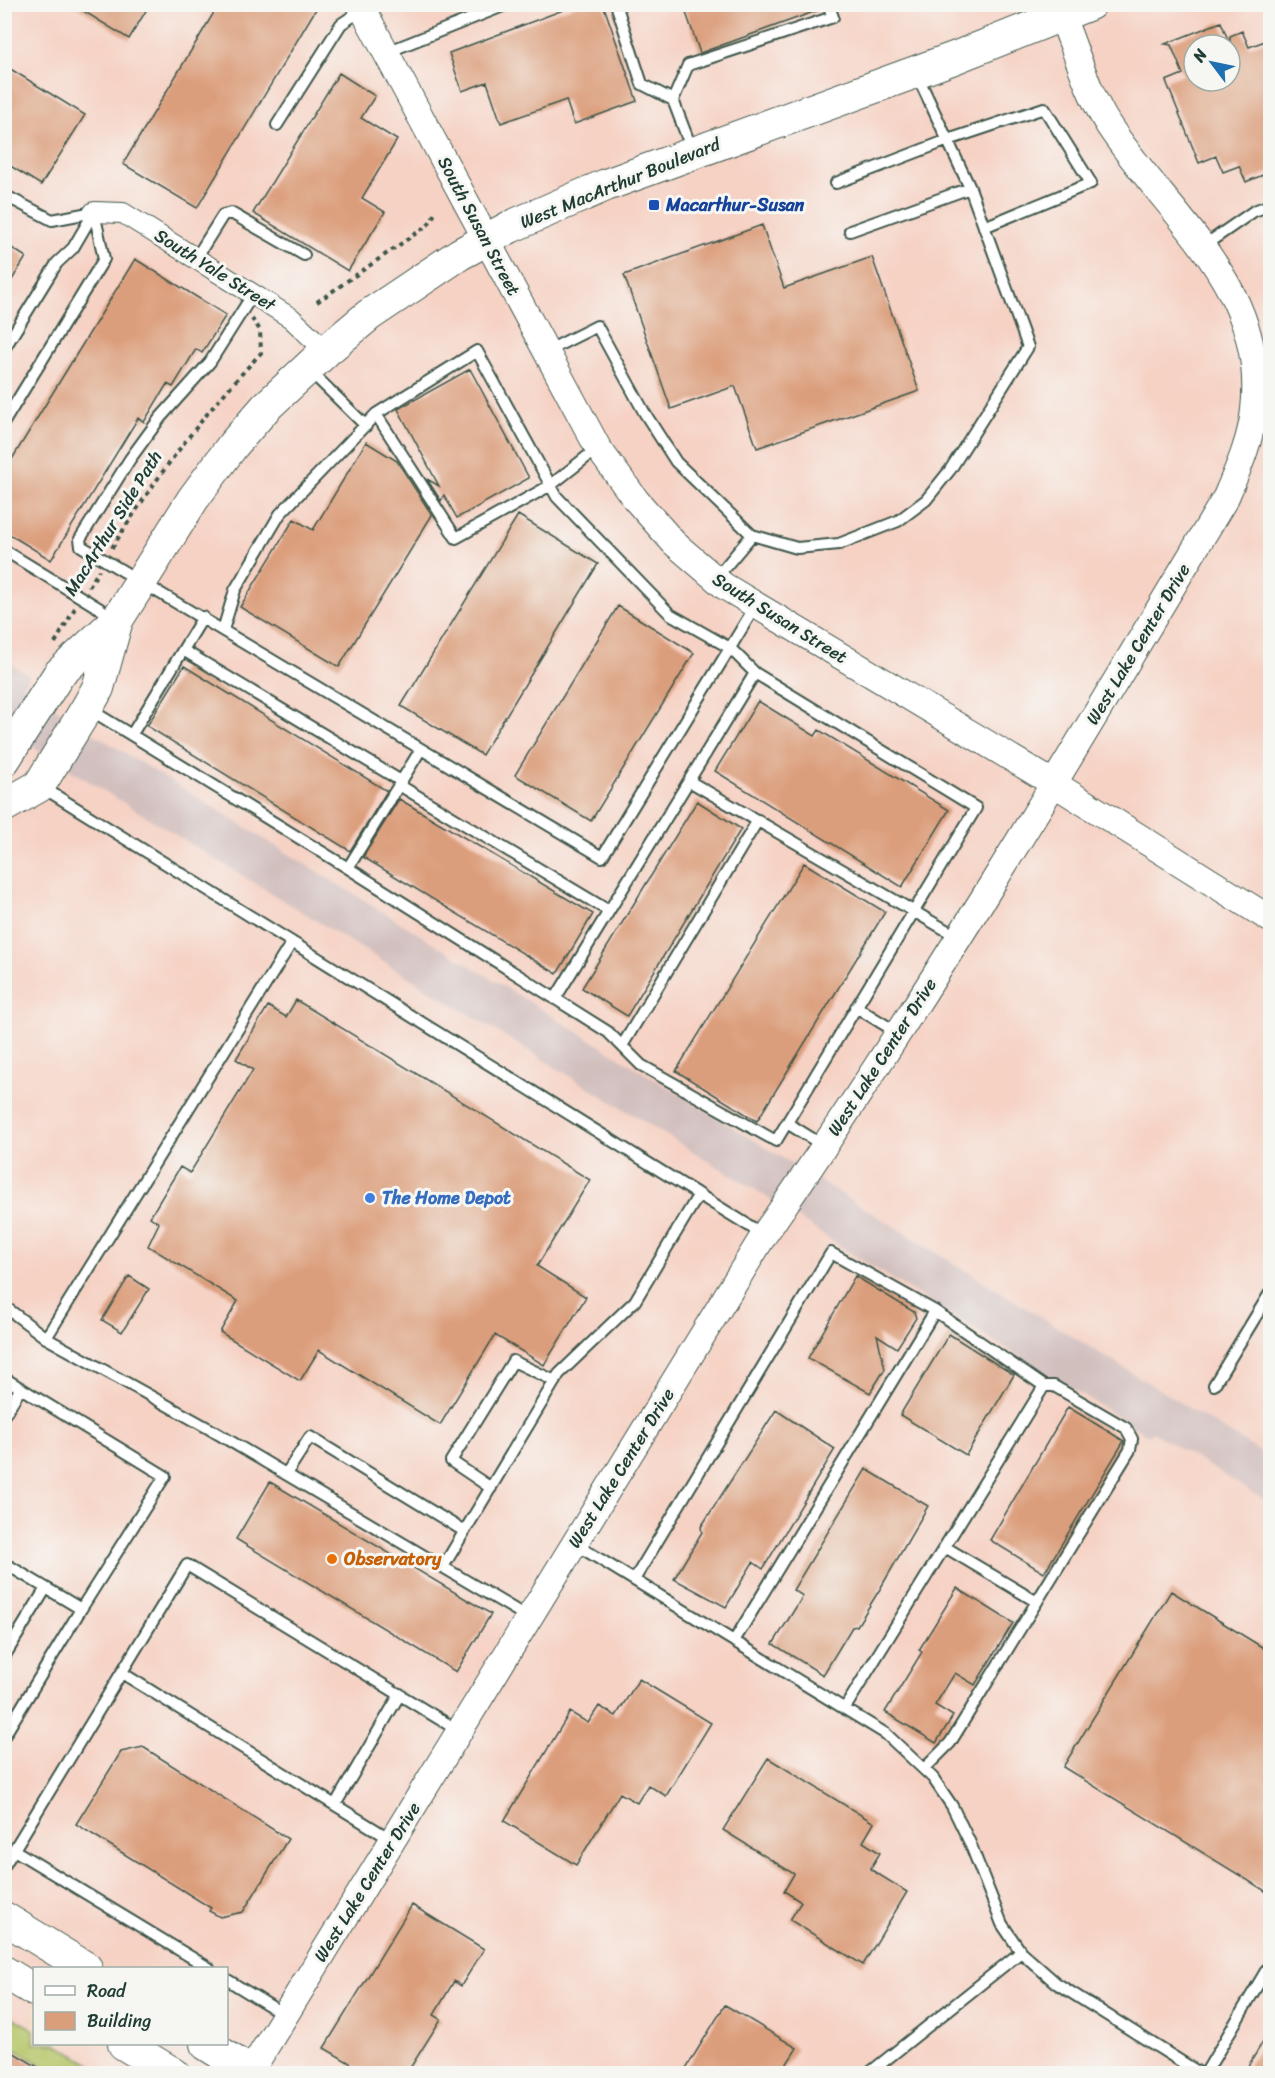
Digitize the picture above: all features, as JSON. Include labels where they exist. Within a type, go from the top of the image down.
[{"type":"main road","name":"West MacArthur Boulevard","points":[[4,806],[39,786],[98,688],[117,620],[193,499],[233,445],[266,407],[316,359],[369,315],[411,285],[488,239],[606,185],[916,72],[1070,9]]},
{"type":"main road","name":"West MacArthur Boulevard","points":[[4,760],[59,674],[117,620]]},
{"type":"main road","points":[[4,1918],[84,1967]]},
{"type":"main road","points":[[4,1972],[33,1989]]},
{"type":"main road","points":[[127,2045],[174,2073]]},
{"type":"main road","points":[[209,2045],[251,2073]]},
{"type":"street","name":"South Susan Street","points":[[361,7],[488,239],[544,352],[598,448],[636,500],[674,543],[716,578],[756,605],[1053,783],[1270,919]]},
{"type":"street","name":"West Lake Center Drive","points":[[251,2073],[764,1235],[825,1147],[898,1033],[1053,783],[1226,497],[1244,454],[1254,412],[1256,376],[1252,344],[1242,310],[1202,248],[1108,126],[1070,9]]},
{"type":"street","name":"South Yale Street","points":[[94,212],[123,213],[291,318],[316,359]]},
{"type":"lane","points":[[387,52],[508,4]]},
{"type":"lane","points":[[616,4],[642,84],[673,100],[693,153]]},
{"type":"lane","points":[[673,100],[688,65],[832,17],[828,4]]},
{"type":"lane","points":[[277,125],[341,24],[361,7]]},
{"type":"lane","points":[[544,352],[597,326],[644,412],[676,462],[752,535],[797,548],[839,544],[898,521],[926,500],[950,470],[1028,347],[970,188],[916,72]]},
{"type":"lane","points":[[836,183],[948,140],[1044,108],[1091,183],[984,227]]},
{"type":"lane","points":[[850,231],[970,188]]},
{"type":"lane","points":[[4,195],[52,220],[94,212]]},
{"type":"lane","points":[[1202,248],[1254,211],[1270,205]]},
{"type":"lane","points":[[4,349],[57,263],[73,248],[94,212]]},
{"type":"lane","points":[[4,422],[104,259],[94,212]]},
{"type":"lane","points":[[196,258],[223,215],[231,213],[304,255]]},
{"type":"lane","points":[[253,294],[210,362],[160,418],[130,459],[80,539],[81,546],[104,561],[203,617],[602,857],[756,605]]},
{"type":"lane","points":[[87,708],[348,868],[608,1032],[641,1065],[776,1141],[976,808],[755,673],[730,648],[670,614],[557,497],[477,351],[376,414],[280,514],[235,590],[223,630]]},
{"type":"lane","points":[[316,359],[366,426]]},
{"type":"lane","points":[[376,414],[456,538],[551,485],[598,448]]},
{"type":"lane","points":[[716,578],[752,535]]},
{"type":"lane","points":[[4,550],[117,620]]},
{"type":"lane","points":[[132,734],[203,617]]},
{"type":"lane","points":[[183,650],[609,910]]},
{"type":"lane","points":[[555,999],[755,673]]},
{"type":"lane","points":[[348,868],[421,749]]},
{"type":"lane","points":[[689,781],[915,909],[958,937]]},
{"type":"lane","points":[[39,786],[764,1235]]},
{"type":"lane","points":[[622,1046],[758,820]]},
{"type":"lane","points":[[46,1338],[292,942]]},
{"type":"lane","points":[[856,1007],[898,1033]]},
{"type":"lane","points":[[786,1123],[825,1147]]},
{"type":"lane","points":[[443,1567],[555,1381],[635,1301],[699,1194]]},
{"type":"lane","points":[[634,1580],[831,1253],[934,1311],[1044,1386],[1054,1386],[1126,1428],[1132,1439],[1130,1450],[950,1743],[924,1769]]},
{"type":"lane","points":[[1214,1385],[1270,1293]]},
{"type":"lane","points":[[4,1306],[46,1338],[286,1474],[529,1618]]},
{"type":"lane","points":[[734,1641],[934,1311]]},
{"type":"lane","points":[[491,1488],[451,1461],[513,1360],[555,1381]]},
{"type":"lane","points":[[4,1378],[165,1476],[4,1736]]},
{"type":"lane","points":[[845,1708],[1044,1386]]},
{"type":"lane","points":[[4,1415],[21,1388]]},
{"type":"lane","points":[[286,1474],[310,1437],[465,1531]]},
{"type":"lane","points":[[575,1544],[886,1734],[924,1769],[952,1806],[970,1843],[1002,1924],[1021,1952],[1056,1983],[1203,2073],[1270,1964]]},
{"type":"lane","points":[[945,1547],[1037,1602]]},
{"type":"lane","points":[[4,1563],[81,1609]]},
{"type":"lane","points":[[4,1866],[187,1565],[460,1731]]},
{"type":"lane","points":[[4,1657],[46,1588]]},
{"type":"lane","points":[[122,1673],[392,1840]]},
{"type":"lane","points":[[335,1805],[400,1694]]},
{"type":"lane","points":[[14,1850],[206,1967]]},
{"type":"lane","points":[[868,2073],[1021,1952]]},
{"type":"lane","points":[[228,1980],[285,2015]]},
{"type":"path","points":[[316,302],[428,225],[437,210]]},
{"type":"path","name":"MacArthur Side Path","points":[[54,645],[104,561],[174,452],[263,349],[260,330],[255,321],[241,312]]},
{"type":"shaded area","points":[[5,5],[1270,5],[1270,2073],[5,2074]]},
{"type":"shaded area","points":[[4,660],[29,675],[23,686],[97,736],[1270,1458],[1270,1503],[1152,1432],[1149,1436],[850,1253],[756,1190],[5,730]]},
{"type":"green space","points":[[4,2012],[33,2029],[33,2045],[58,2045],[105,2073],[55,2073],[5,2043]]},
{"type":"building","points":[[72,4],[150,4],[129,39]]},
{"type":"building","points":[[219,4],[319,4],[197,208],[123,164]]},
{"type":"building","points":[[579,4],[603,4],[637,101],[574,124],[566,100],[501,123],[487,82],[462,91],[449,53]]},
{"type":"building","points":[[683,4],[821,4],[822,9],[700,53]]},
{"type":"building","points":[[1221,22],[1225,33],[1193,33]]},
{"type":"building","points":[[1242,31],[1249,47],[1265,41],[1270,55],[1270,172],[1246,182],[1239,166],[1223,172],[1216,156],[1199,163],[1166,81],[1182,74],[1182,93],[1242,93],[1242,33],[1237,33]]},
{"type":"building","points":[[1182,37],[1182,72],[1171,45],[1165,44]]},
{"type":"building","points":[[4,65],[85,115],[41,185],[4,162]]},
{"type":"building","points":[[339,73],[375,96],[361,118],[397,140],[362,198],[385,212],[348,271],[253,213]]},
{"type":"building","points":[[762,225],[784,288],[872,257],[919,391],[757,448],[735,386],[671,409],[624,275]]},
{"type":"building","points":[[4,243],[26,257],[4,293]]},
{"type":"building","points":[[135,259],[226,315],[202,353],[196,349],[173,387],[167,384],[144,422],[138,418],[51,560],[4,531],[4,472]]},
{"type":"building","points":[[470,369],[529,478],[457,518],[444,495],[441,501],[427,479],[439,486],[398,409]]},
{"type":"building","points":[[366,442],[397,461],[432,515],[339,667],[240,607],[294,519],[313,530]]},
{"type":"building","points":[[518,515],[598,564],[482,755],[401,706]]},
{"type":"building","points":[[618,606],[694,653],[591,821],[515,775]]},
{"type":"building","points":[[184,666],[387,791],[350,851],[147,726]]},
{"type":"building","points":[[758,701],[815,736],[819,730],[949,810],[902,887],[715,771]]},
{"type":"building","points":[[399,799],[593,914],[557,974],[363,857]]},
{"type":"building","points":[[697,801],[741,829],[627,1016],[582,988]]},
{"type":"building","points":[[804,863],[885,912],[757,1121],[676,1071]]},
{"type":"building","name":"The Home Depot","points":[[296,1000],[590,1180],[537,1266],[586,1297],[544,1365],[495,1335],[440,1425],[319,1350],[300,1381],[220,1332],[238,1301],[148,1246],[159,1223],[150,1217],[180,1167],[190,1173],[253,1070],[236,1059],[268,1006],[286,1017]]},
{"type":"building","points":[[129,1276],[149,1289],[122,1332],[102,1320]]},
{"type":"building","points":[[855,1276],[914,1312],[916,1318],[897,1348],[877,1335],[885,1369],[870,1393],[808,1358]]},
{"type":"building","points":[[949,1334],[1014,1375],[966,1455],[900,1415]]},
{"type":"building","points":[[1068,1407],[1124,1441],[1044,1573],[990,1540]]},
{"type":"building","points":[[776,1410],[835,1449],[763,1569],[753,1562],[726,1607],[674,1579],[702,1532],[701,1527]]},
{"type":"building","points":[[866,1469],[928,1506],[880,1589],[857,1626],[852,1627],[823,1675],[773,1644],[803,1596],[793,1590]]},
{"type":"building","name":"Observatory","points":[[270,1482],[491,1614],[456,1672],[236,1539]]},
{"type":"building","points":[[957,1588],[1013,1623],[975,1685],[955,1673],[935,1705],[953,1716],[936,1743],[885,1712],[922,1652],[919,1650]]},
{"type":"building","points":[[1171,1591],[1270,1652],[1270,1894],[1063,1767]]},
{"type":"building","points":[[639,1679],[711,1723],[666,1796],[648,1785],[637,1803],[620,1793],[576,1865],[504,1821],[570,1712],[588,1723],[599,1706],[616,1716]]},
{"type":"building","points":[[143,1747],[288,1839],[243,1912],[220,1917],[209,1911],[211,1908],[76,1824],[121,1752]]},
{"type":"building","points":[[768,1758],[874,1823],[863,1842],[880,1853],[870,1869],[907,1892],[863,1965],[790,1920],[801,1902],[784,1891],[794,1874],[723,1830]]},
{"type":"building","points":[[412,1905],[484,1949],[461,1986],[454,1981],[434,2015],[441,2019],[407,2073],[367,2073],[324,2048]]},
{"type":"building","points":[[725,2005],[797,2048],[781,2073],[683,2073]]},
{"type":"building","points":[[1270,2030],[1270,2073],[1244,2073]]},
{"type":"building","points":[[4,2047],[48,2073],[4,2073]]},
{"type":"place","name":"Macarthur-Susan","points":[[654,205]]},
{"type":"place","name":"The Home Depot","points":[[370,1198]]},
{"type":"place","name":"Observatory","points":[[332,1559]]}]
